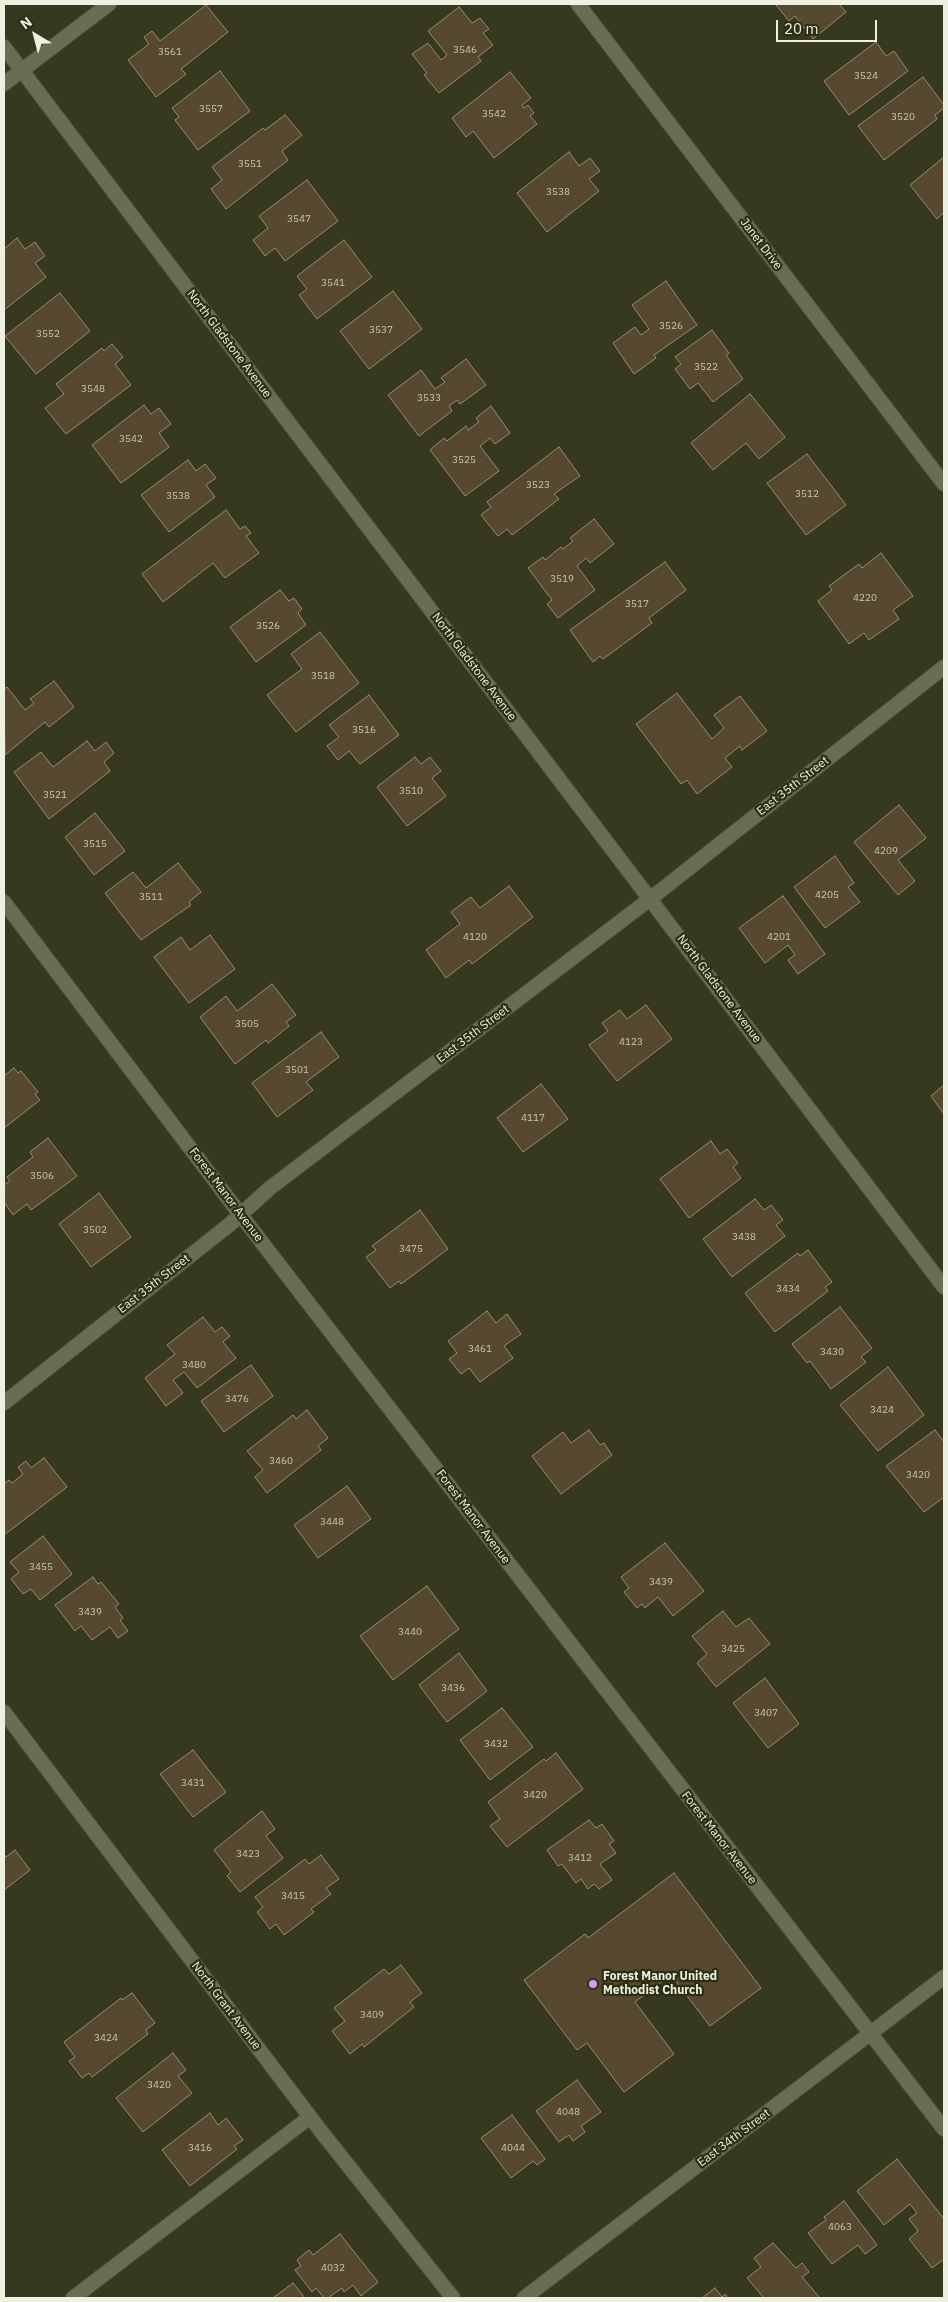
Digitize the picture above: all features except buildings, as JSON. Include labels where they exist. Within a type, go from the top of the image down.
[{"type":"street","points":[[4,84],[109,4]]},
{"type":"street","name":"Janet Drive","points":[[578,4],[944,484]]},
{"type":"street","name":"North Gladstone Avenue","points":[[4,47],[944,1287]]},
{"type":"street","name":"East 35th Street","points":[[4,1403],[229,1225],[286,1176],[650,898],[944,667]]},
{"type":"street","name":"Forest Manor Avenue","points":[[4,902],[240,1214],[944,2129]]},
{"type":"street","name":"North Grant Avenue","points":[[4,1712],[310,2117],[453,2298]]},
{"type":"street","name":"East 34th Street","points":[[524,2298],[944,1977]]},
{"type":"street","points":[[73,2298],[310,2117]]},
{"type":"place","name":"Forest Manor United Methodist Church","points":[[593,1984]]}]
